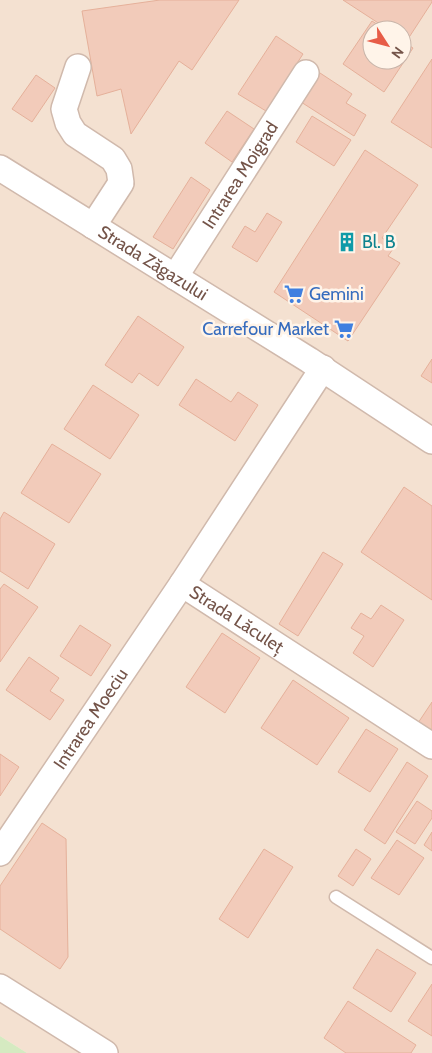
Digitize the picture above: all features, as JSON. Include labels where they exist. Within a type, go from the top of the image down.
[{"type":"street","points":[[78,67],[64,109],[68,123],[75,134],[113,160],[119,169],[122,183],[93,226]]},
{"type":"street","name":"Intrarea Moigrad","points":[[175,277],[306,73]]},
{"type":"street","name":"Strada Zăgazului","points":[[0,168],[323,368],[432,440]]},
{"type":"street","name":"Strada Lăculeț","points":[[323,368],[182,584],[432,746]]},
{"type":"street","name":"Intrarea Moeciu","points":[[0,853],[182,584]]},
{"type":"street","points":[[0,987],[104,1053]]},
{"type":"lane","points":[[336,897],[432,958]]},
{"type":"shaded area","points":[[0,0],[432,0],[432,1053],[27,1053],[0,1036]]},
{"type":"green space","points":[[0,1036],[27,1053],[0,1053]]},
{"type":"building","points":[[160,0],[239,0],[192,70],[179,61],[131,134],[121,89],[97,96],[82,11]]},
{"type":"building","points":[[343,0],[432,0],[412,33],[412,20],[374,20]]},
{"type":"building","points":[[276,36],[303,54],[266,111],[238,94]]},
{"type":"building","points":[[362,36],[362,70],[398,70],[384,92],[343,64]]},
{"type":"building","points":[[432,59],[432,148],[391,122]]},
{"type":"building","points":[[320,73],[352,94],[346,103],[366,115],[354,136],[301,102]]},
{"type":"building","points":[[36,75],[55,88],[32,122],[12,109]]},
{"type":"building","points":[[227,111],[254,129],[232,162],[205,143]]},
{"type":"building","points":[[312,116],[351,140],[334,166],[296,142]]},
{"type":"building","name":"Bl. B","points":[[365,150],[418,185],[382,238],[395,246],[388,256],[400,263],[348,341],[274,292]]},
{"type":"building","points":[[191,177],[210,190],[173,249],[153,237]]},
{"type":"building","points":[[267,213],[282,222],[257,262],[232,247],[245,226],[255,232]]},
{"type":"building","points":[[138,316],[184,347],[158,386],[139,373],[132,383],[105,365]]},
{"type":"building","points":[[432,359],[432,383],[421,376]]},
{"type":"building","points":[[196,379],[231,402],[238,392],[258,405],[235,441],[179,405]]},
{"type":"building","points":[[93,385],[139,415],[110,459],[64,429]]},
{"type":"building","points":[[52,444],[101,474],[69,523],[21,493]]},
{"type":"building","points":[[404,487],[432,506],[432,600],[361,552]]},
{"type":"building","points":[[4,512],[55,544],[28,589],[0,571],[0,519]]},
{"type":"building","points":[[323,552],[343,564],[298,636],[279,624]]},
{"type":"building","points":[[4,584],[38,607],[0,662],[0,589]]},
{"type":"building","points":[[381,605],[404,620],[373,667],[353,653],[364,636],[351,628],[361,613],[371,619]]},
{"type":"building","points":[[80,625],[111,645],[91,676],[60,656]]},
{"type":"building","points":[[222,633],[260,658],[225,713],[186,687]]},
{"type":"building","points":[[29,657],[59,678],[50,691],[64,700],[50,720],[6,690]]},
{"type":"building","points":[[293,680],[349,718],[317,765],[261,728]]},
{"type":"building","points":[[432,702],[432,733],[418,723]]},
{"type":"building","points":[[366,729],[398,749],[370,792],[338,772]]},
{"type":"building","points":[[0,754],[19,767],[0,796]]},
{"type":"building","points":[[407,762],[428,776],[385,844],[364,830]]},
{"type":"building","points":[[417,801],[432,811],[432,818],[415,844],[396,832]]},
{"type":"building","points":[[42,823],[66,839],[68,957],[60,969],[0,929],[0,886]]},
{"type":"building","points":[[432,832],[432,851],[424,845]]},
{"type":"building","points":[[397,840],[424,858],[399,895],[371,878]]},
{"type":"building","points":[[264,849],[293,867],[248,938],[219,919]]},
{"type":"building","points":[[356,849],[371,859],[353,886],[338,876]]},
{"type":"building","points":[[377,949],[416,973],[391,1012],[353,988]]},
{"type":"building","points":[[432,984],[432,1036],[408,1021]]},
{"type":"building","points":[[348,1001],[416,1045],[411,1053],[346,1053],[324,1038]]},
{"type":"place","name":"Bl. B","points":[[347,242]]},
{"type":"place","name":"Gemini","points":[[294,294]]},
{"type":"place","name":"Carrefour Market","points":[[344,329]]}]
